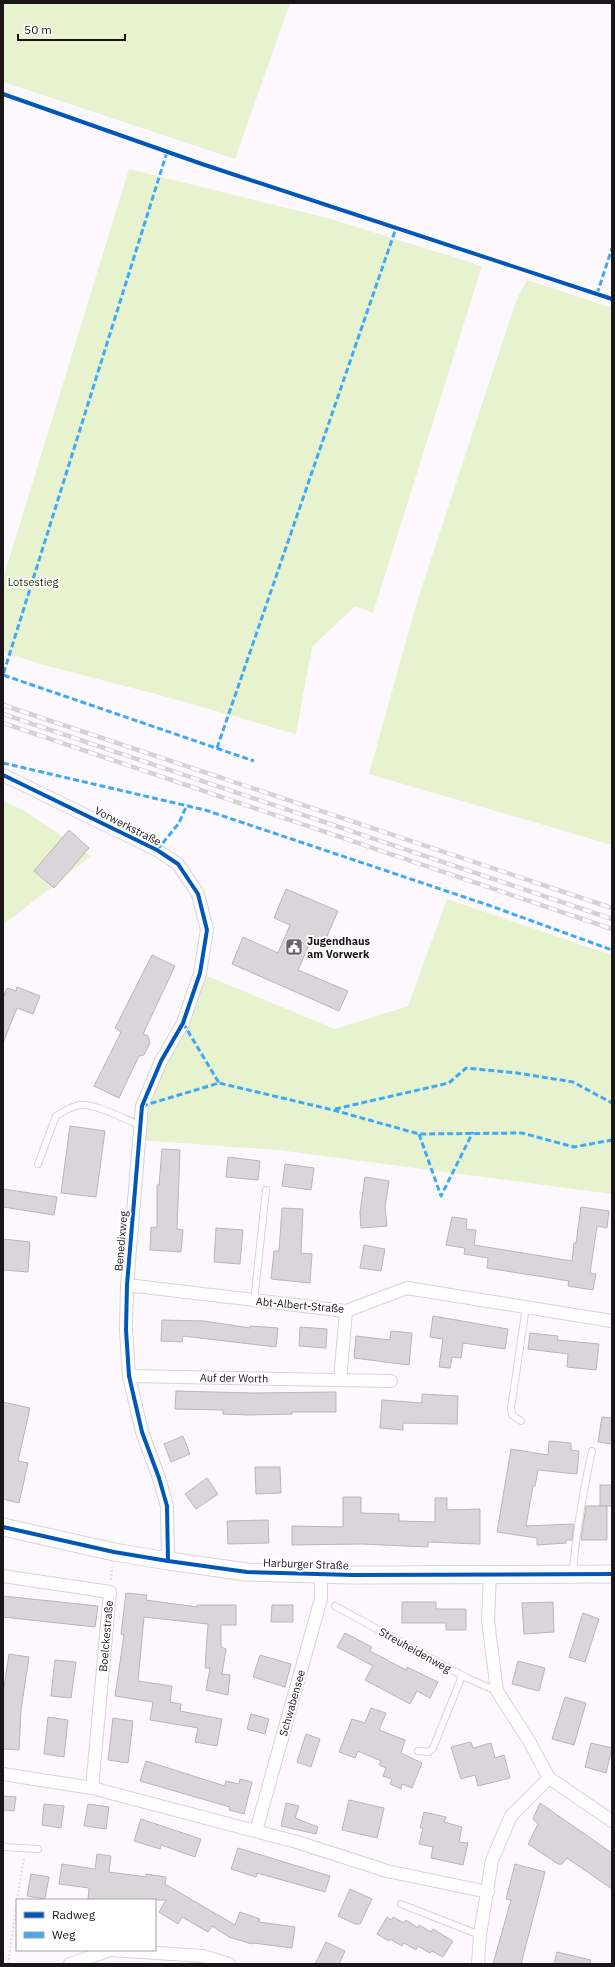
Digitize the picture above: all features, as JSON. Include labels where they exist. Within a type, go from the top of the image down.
[{"type":"main road","name":"Harburger Straße","points":[[3,1527],[114,1552],[247,1572],[321,1574],[612,1574]]},
{"type":"street","name":"Vorwerkstraße","points":[[3,775],[157,850],[178,864],[198,894],[207,930]]},
{"type":"street","name":"Benedixweg","points":[[168,1561],[167,1506],[159,1478],[142,1432],[129,1376],[126,1330],[127,1285],[142,1106],[161,1061],[185,1016],[200,973],[207,930]]},
{"type":"street","name":"Abt-Albert-Straße","points":[[127,1285],[346,1311],[407,1288],[612,1321]]},
{"type":"street","points":[[340,1380],[346,1311]]},
{"type":"street","name":"Auf der Worth","points":[[129,1376],[391,1382]]},
{"type":"street","points":[[490,1573],[488,1621],[498,1691],[529,1741],[549,1778],[612,1821]]},
{"type":"street","name":"Schwabensee","points":[[256,1831],[321,1599],[321,1574]]},
{"type":"street","name":"Boelckestraße","points":[[3,1576],[110,1592],[92,1788]]},
{"type":"street","points":[[3,1774],[92,1788],[256,1831],[387,1871],[488,1892]]},
{"type":"street","points":[[478,1964],[480,1934],[492,1860],[510,1816],[549,1778]]},
{"type":"street","points":[[70,1964],[108,1951]]},
{"type":"street","points":[[126,1951],[203,1956],[229,1964]]},
{"type":"lane","points":[[38,1164],[56,1116],[69,1109],[81,1105],[94,1107],[140,1125]]},
{"type":"lane","points":[[254,1301],[266,1190]]},
{"type":"lane","points":[[521,1421],[512,1415],[511,1408],[526,1307]]},
{"type":"lane","points":[[573,1574],[579,1512],[592,1451]]},
{"type":"lane","name":"Streuheidenweg","points":[[334,1606],[462,1676],[498,1691]]},
{"type":"lane","points":[[418,1751],[429,1752],[433,1748],[462,1676]]},
{"type":"lane","points":[[3,1847],[38,1849]]},
{"type":"lane","points":[[401,1904],[480,1934]]},
{"type":"path","points":[[110,1592],[114,1552]]},
{"type":"path","points":[[17,1899],[25,1848]]},
{"type":"path","points":[[8,1964],[16,1908]]},
{"type":"green space","points":[[3,3],[290,3],[235,159],[3,82]]},
{"type":"green space","name":"Lotsestieg","points":[[129,169],[331,219],[482,266],[373,613],[355,606],[312,647],[296,734],[167,697],[40,664],[3,652],[3,579]]},
{"type":"green space","points":[[527,280],[612,308],[612,845],[369,774],[416,605],[516,301]]},
{"type":"green space","points":[[3,801],[23,810],[91,856],[3,925]]},
{"type":"green space","points":[[447,899],[612,955],[612,1194],[278,1150],[139,1140],[142,1106],[200,973],[335,1029],[408,1006]]},
{"type":"building","points":[[69,830],[89,848],[54,888],[34,871]]},
{"type":"building","name":"Jugendhaus am Vorwerk","points":[[286,889],[338,911],[325,941],[313,936],[298,970],[348,991],[339,1011],[232,964],[243,937],[278,953],[290,925],[274,918]]},
{"type":"building","points":[[152,955],[175,966],[143,1034],[148,1036],[150,1043],[144,1055],[139,1056],[119,1098],[94,1086],[121,1032],[115,1028]]},
{"type":"building","points":[[17,987],[40,996],[33,1014],[17,1008],[3,1043],[3,998],[7,988],[16,991]]},
{"type":"building","points":[[70,1126],[105,1131],[96,1197],[61,1193]]},
{"type":"building","points":[[162,1149],[180,1150],[177,1229],[183,1230],[181,1252],[150,1250],[151,1227],[157,1228],[157,1185],[159,1185]]},
{"type":"building","points":[[228,1157],[260,1161],[258,1180],[226,1177]]},
{"type":"building","points":[[285,1164],[314,1168],[311,1190],[282,1186]]},
{"type":"building","points":[[365,1177],[389,1181],[385,1207],[387,1226],[361,1228],[360,1212]]},
{"type":"building","points":[[3,1189],[57,1197],[54,1215],[3,1207]]},
{"type":"building","points":[[581,1207],[609,1211],[607,1228],[597,1226],[590,1273],[596,1274],[593,1290],[568,1286],[569,1281],[487,1268],[488,1258],[464,1254],[465,1248],[446,1245],[452,1217],[467,1219],[466,1229],[476,1230],[474,1245],[572,1261]]},
{"type":"building","points":[[282,1208],[303,1209],[301,1253],[312,1254],[310,1283],[271,1279],[274,1251],[279,1251]]},
{"type":"building","points":[[216,1228],[243,1230],[240,1264],[214,1262]]},
{"type":"building","points":[[3,1239],[30,1242],[28,1272],[3,1270]]},
{"type":"building","points":[[364,1245],[385,1249],[381,1271],[360,1268]]},
{"type":"building","points":[[433,1316],[508,1329],[505,1349],[463,1343],[461,1358],[452,1357],[450,1368],[439,1367],[443,1339],[430,1337]]},
{"type":"building","points":[[162,1320],[204,1321],[250,1328],[250,1326],[278,1328],[276,1347],[183,1336],[182,1342],[161,1341]]},
{"type":"building","points":[[300,1327],[327,1329],[326,1348],[299,1346]]},
{"type":"building","points":[[391,1331],[412,1333],[409,1365],[354,1358],[356,1336],[390,1340]]},
{"type":"building","points":[[530,1333],[558,1336],[557,1340],[599,1344],[596,1370],[567,1367],[568,1354],[528,1349]]},
{"type":"building","points":[[176,1391],[253,1393],[336,1392],[336,1412],[292,1412],[292,1414],[249,1415],[223,1414],[223,1410],[175,1409]]},
{"type":"building","points":[[422,1394],[458,1396],[457,1424],[403,1423],[403,1430],[380,1428],[382,1400],[422,1403]]},
{"type":"building","points":[[3,1402],[30,1408],[18,1461],[28,1463],[19,1503],[3,1499]]},
{"type":"building","points":[[602,1417],[612,1418],[612,1444],[598,1442]]},
{"type":"building","points":[[183,1436],[190,1454],[171,1462],[164,1444]]},
{"type":"building","points":[[549,1441],[571,1443],[571,1450],[579,1451],[577,1474],[538,1470],[535,1486],[533,1486],[526,1526],[574,1524],[572,1540],[566,1540],[566,1543],[537,1545],[537,1538],[497,1532],[511,1449],[548,1455]]},
{"type":"building","points":[[255,1467],[280,1467],[281,1493],[256,1494]]},
{"type":"building","points":[[207,1478],[218,1494],[196,1509],[185,1494]]},
{"type":"building","points":[[600,1485],[612,1485],[612,1506],[600,1506]]},
{"type":"building","points":[[343,1497],[361,1497],[361,1513],[399,1514],[399,1521],[435,1522],[435,1498],[447,1498],[447,1510],[480,1509],[480,1544],[428,1542],[428,1547],[361,1544],[292,1545],[292,1526],[343,1527]]},
{"type":"building","points":[[586,1506],[607,1506],[607,1540],[581,1540]]},
{"type":"building","points":[[268,1520],[269,1543],[228,1544],[227,1521]]},
{"type":"building","points":[[126,1593],[147,1595],[146,1600],[197,1607],[197,1605],[236,1605],[236,1625],[221,1625],[221,1647],[226,1649],[222,1674],[230,1675],[228,1695],[206,1690],[210,1668],[205,1668],[208,1624],[144,1617],[138,1681],[172,1686],[170,1702],[181,1704],[180,1711],[222,1719],[217,1746],[195,1742],[198,1728],[150,1720],[153,1702],[115,1696],[124,1635],[121,1634]]},
{"type":"building","points":[[3,1596],[98,1606],[95,1627],[3,1617]]},
{"type":"building","points":[[402,1602],[436,1602],[436,1609],[466,1609],[466,1630],[446,1630],[446,1623],[402,1623]]},
{"type":"building","points":[[553,1602],[554,1632],[524,1634],[522,1603]]},
{"type":"building","points":[[272,1605],[293,1605],[293,1622],[271,1622]]},
{"type":"building","points":[[583,1613],[599,1619],[585,1662],[569,1657]]},
{"type":"building","points":[[345,1633],[372,1647],[370,1651],[406,1670],[407,1667],[438,1682],[430,1698],[417,1691],[410,1704],[365,1680],[373,1666],[337,1647]]},
{"type":"building","points":[[9,1654],[29,1657],[21,1710],[19,1750],[3,1749],[3,1694]]},
{"type":"building","points":[[260,1655],[291,1664],[285,1687],[253,1677]]},
{"type":"building","points":[[55,1660],[76,1662],[71,1698],[51,1696]]},
{"type":"building","points":[[518,1661],[545,1668],[539,1691],[512,1684]]},
{"type":"building","points":[[565,1697],[586,1703],[574,1745],[552,1739]]},
{"type":"building","points":[[371,1708],[386,1713],[379,1730],[405,1740],[401,1753],[422,1763],[412,1788],[402,1784],[401,1789],[390,1784],[392,1779],[383,1776],[386,1768],[379,1765],[381,1761],[358,1751],[355,1758],[339,1752],[352,1719],[365,1723]]},
{"type":"building","points":[[251,1714],[269,1719],[265,1734],[247,1729]]},
{"type":"building","points":[[48,1717],[68,1720],[64,1757],[44,1754]]},
{"type":"building","points":[[113,1718],[133,1721],[128,1763],[108,1760]]},
{"type":"building","points":[[306,1734],[320,1739],[311,1767],[297,1762]]},
{"type":"building","points":[[471,1742],[473,1748],[491,1743],[495,1758],[504,1755],[510,1778],[478,1786],[475,1775],[461,1779],[451,1747]]},
{"type":"building","points":[[591,1743],[612,1748],[606,1773],[585,1767]]},
{"type":"building","points":[[146,1761],[225,1786],[226,1781],[239,1784],[240,1779],[252,1782],[244,1814],[229,1810],[230,1807],[140,1781]]},
{"type":"building","points":[[3,1796],[16,1797],[14,1811],[3,1810]]},
{"type":"building","points":[[349,1800],[384,1808],[377,1838],[342,1830]]},
{"type":"building","points":[[286,1803],[299,1806],[295,1818],[318,1827],[316,1834],[281,1826]]},
{"type":"building","points":[[540,1803],[612,1853],[612,1889],[567,1858],[562,1864],[558,1864],[528,1844],[538,1824],[533,1819]]},
{"type":"building","points":[[44,1804],[64,1806],[61,1828],[42,1825]]},
{"type":"building","points":[[88,1804],[109,1807],[106,1829],[84,1826]]},
{"type":"building","points":[[424,1812],[446,1817],[444,1822],[462,1827],[459,1842],[468,1843],[463,1865],[431,1858],[433,1847],[419,1844],[423,1828],[420,1828]]},
{"type":"building","points":[[141,1819],[201,1839],[195,1857],[161,1845],[160,1849],[134,1841]]},
{"type":"building","points":[[238,1848],[330,1876],[325,1892],[257,1873],[256,1877],[231,1869]]},
{"type":"building","points":[[97,1854],[111,1856],[109,1872],[146,1877],[146,1874],[166,1877],[165,1884],[235,1925],[240,1912],[260,1919],[259,1922],[295,1927],[292,1948],[252,1944],[229,1937],[212,1926],[208,1932],[182,1917],[178,1924],[159,1912],[166,1900],[88,1899],[89,1888],[59,1884],[62,1864],[95,1869]]},
{"type":"building","points":[[515,1864],[545,1872],[521,1964],[493,1964],[511,1900],[506,1899]]},
{"type":"building","points":[[31,1874],[49,1877],[45,1899],[27,1896]]},
{"type":"building","points":[[350,1889],[372,1899],[360,1924],[355,1924],[338,1916]]},
{"type":"building","points":[[387,1917],[391,1920],[393,1917],[404,1923],[406,1920],[418,1928],[419,1925],[431,1932],[433,1929],[453,1941],[443,1957],[432,1951],[430,1953],[418,1946],[416,1950],[404,1943],[402,1946],[377,1934]]},
{"type":"building","points":[[326,1942],[345,1951],[339,1964],[315,1964]]},
{"type":"building","points":[[557,1952],[591,1960],[590,1964],[554,1964]]},
{"type":"railway","points":[[3,705],[612,908]]},
{"type":"railway","points":[[3,714],[612,919]]},
{"type":"railway","points":[[3,723],[612,929]]},
{"type":"marked path","points":[[167,152],[3,675],[254,761]]},
{"type":"marked path","points":[[217,748],[396,228]]},
{"type":"marked path","points":[[597,294],[612,248]]},
{"type":"marked path","points":[[3,763],[205,810],[488,905],[612,950]]},
{"type":"marked path","points":[[157,850],[179,823],[187,805]]},
{"type":"marked path","points":[[183,1023],[219,1083]]},
{"type":"marked path","points":[[335,1109],[449,1083],[466,1068],[517,1073],[573,1082],[612,1103]]},
{"type":"marked path","points":[[142,1106],[219,1083],[333,1110],[419,1134],[522,1133],[574,1147],[612,1140]]},
{"type":"marked path","points":[[419,1134],[441,1196],[473,1132]]},
{"type":"cycle path","points":[[3,94],[202,164],[612,299]]},
{"type":"cycle path","points":[[3,775],[157,850],[178,864],[198,894],[207,930],[200,973],[183,1023],[161,1061],[142,1106],[127,1285],[126,1330],[129,1376],[142,1432],[159,1478],[167,1506],[168,1561]]},
{"type":"cycle path","points":[[3,1527],[114,1552],[247,1572],[352,1575],[612,1574]]},
{"type":"place","name":"Jugendhaus am Vorwerk","points":[[294,947]]}]
